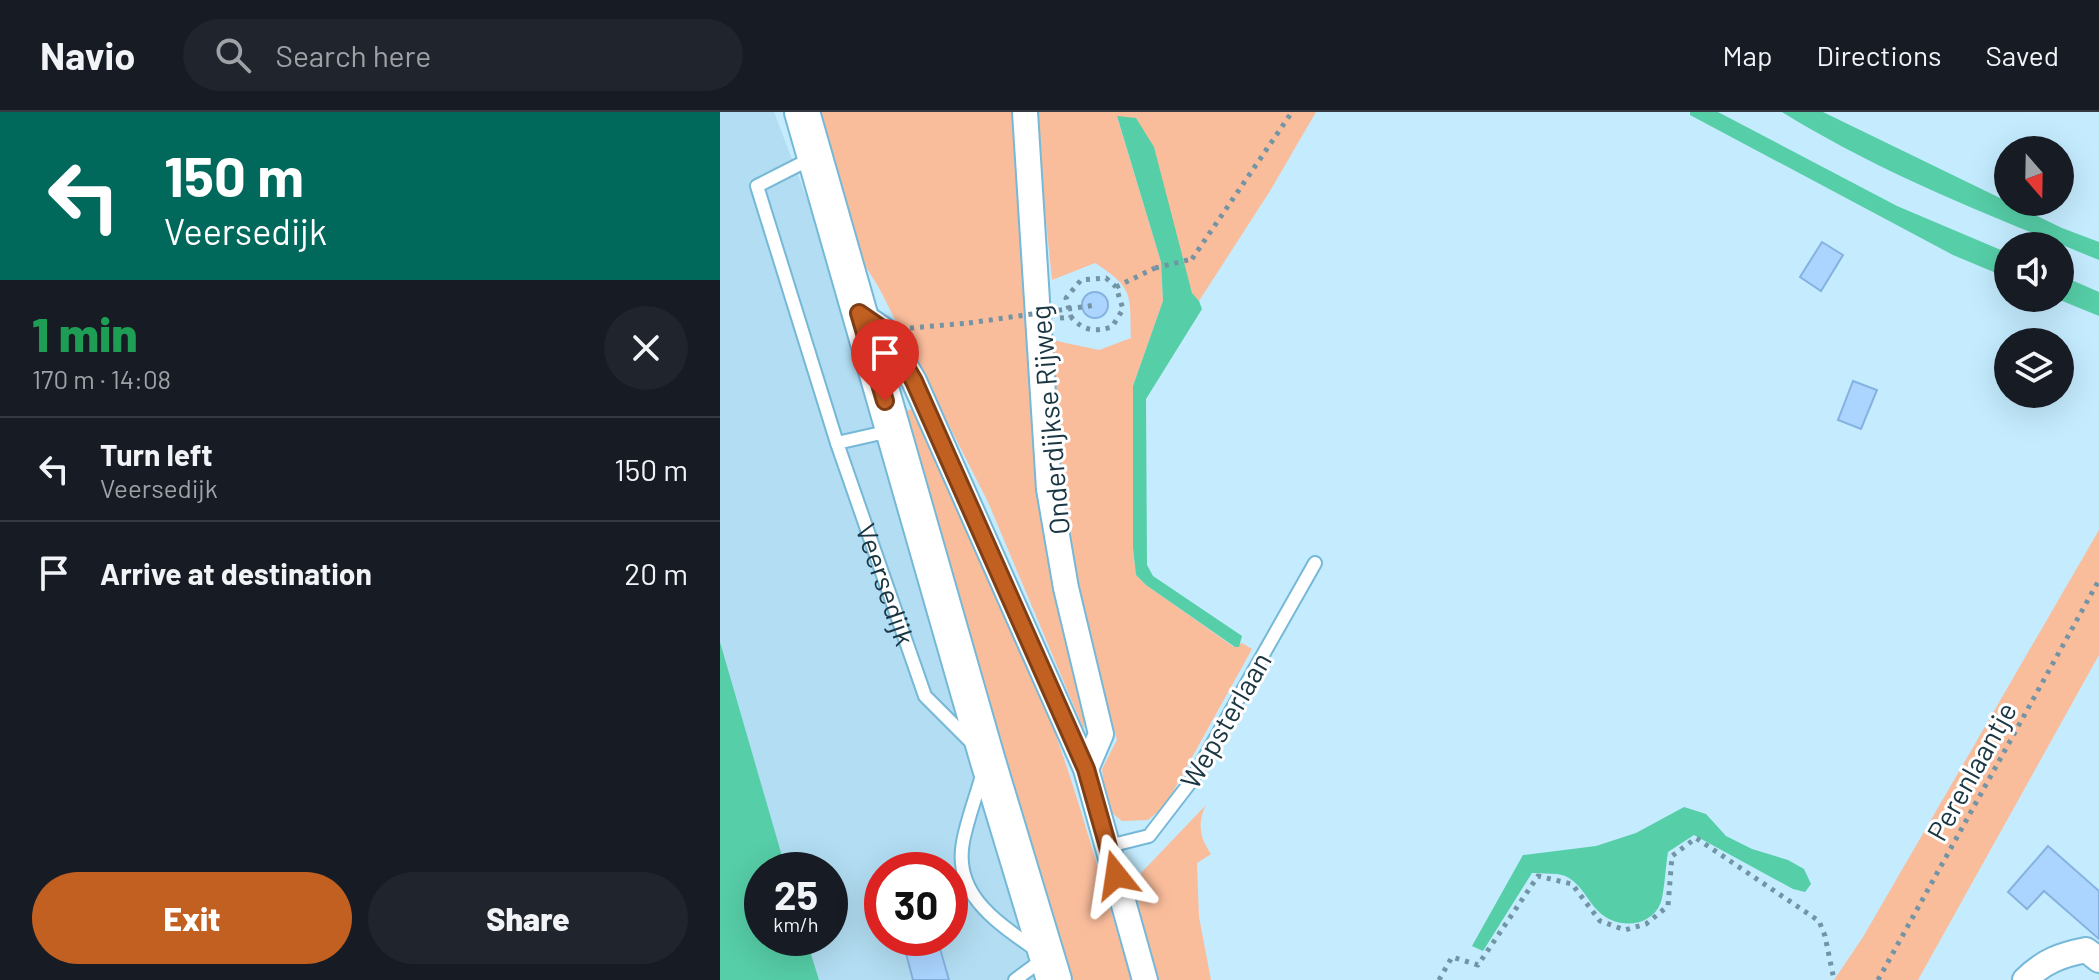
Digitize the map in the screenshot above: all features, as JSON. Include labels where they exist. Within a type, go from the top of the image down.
[{"type":"main road","name":"Veersedijk","points":[[802,112],[814,157],[872,322],[893,431],[1050,968]]},
{"type":"street","name":"Onderdijkse Rijweg","points":[[1025,112],[1041,324],[1049,489],[1066,588],[1101,734],[1086,769]]},
{"type":"street","points":[[872,322],[914,381],[1086,769],[1145,980]]},
{"type":"street","points":[[2025,980],[2058,955],[2086,950],[2099,960]]},
{"type":"lane","name":"Veersedijk","points":[[814,157],[757,186],[837,443],[925,696],[987,758]]},
{"type":"lane","points":[[837,443],[893,431]]},
{"type":"lane","name":"Wepsterlaan","points":[[1109,846],[1149,836],[1192,780],[1315,563]]},
{"type":"lane","points":[[987,758],[963,842],[961,863],[970,893],[986,912],[1050,968],[1015,980]]},
{"type":"path","points":[[1116,287],[1155,268],[1192,259],[1292,112]]},
{"type":"path","points":[[1106,278],[1116,287],[1123,309],[1112,327],[1095,331],[1080,326],[1071,317],[1066,298],[1081,280],[1106,278]]},
{"type":"path","points":[[872,322],[969,323],[1096,305]]},
{"type":"path","points":[[1041,324],[1071,317]]},
{"type":"path","name":"Perenlaantje","points":[[1878,980],[2099,580]]},
{"type":"path","points":[[1439,980],[1452,957],[1478,965],[1538,876],[1572,884],[1600,921],[1625,930],[1646,924],[1668,906],[1672,856],[1696,838],[1819,921],[1834,980]]},
{"type":"shaded area","points":[[720,112],[774,112],[1105,980],[788,980],[778,956],[848,956],[848,852],[750,852],[720,809]]},
{"type":"shaded area","points":[[819,112],[1013,112],[1022,245],[1085,716],[1084,730],[988,502],[879,288],[845,233]]},
{"type":"shaded area","points":[[1035,112],[1316,112],[1270,191],[1199,301],[1192,293],[1136,118],[1117,117],[1161,262],[1163,301],[1133,386],[1133,548],[1136,575],[1234,647],[1242,643],[1252,649],[1165,806],[1148,820],[1122,821],[1107,809],[1102,769],[1117,740],[1081,612],[1064,520],[1052,340],[1099,350],[1131,338],[1129,302],[1117,279],[1095,263],[1052,280]]},
{"type":"shaded area","points":[[1690,112],[1718,112],[1897,206],[1994,247],[1994,272],[1953,255],[1690,115]]},
{"type":"shaded area","points":[[1782,112],[1823,112],[1994,195],[1994,216],[2037,216],[2073,232],[2031,232],[1978,210],[1898,174]]},
{"type":"shaded area","points":[[1117,116],[1136,118],[1154,147],[1192,293],[1202,309],[1146,399],[1147,565],[1153,576],[1242,636],[1239,647],[1146,585],[1136,575],[1133,548],[1133,386],[1163,301],[1161,262]]},
{"type":"shaded area","points":[[2074,233],[2099,242],[2099,260],[2074,250]]},
{"type":"shaded area","points":[[2074,281],[2099,292],[2099,316],[2074,306]]},
{"type":"shaded area","points":[[912,409],[1033,675],[1071,780],[1133,980],[1070,980],[903,412]]},
{"type":"shaded area","points":[[2099,530],[2099,655],[1918,980],[1834,980],[1863,937]]},
{"type":"shaded area","points":[[720,642],[781,852],[744,852],[744,956],[812,956],[819,980],[720,980]]},
{"type":"shaded area","points":[[1206,805],[1201,830],[1211,854],[1197,863],[1199,917],[1211,980],[1153,980],[1136,889],[1141,873]]},
{"type":"shaded area","points":[[1684,807],[1706,814],[1726,836],[1804,869],[1811,884],[1805,892],[1793,889],[1694,835],[1668,852],[1661,902],[1656,911],[1641,921],[1614,921],[1598,911],[1569,878],[1532,873],[1483,951],[1472,946],[1523,855],[1596,846],[1636,833]]},
{"type":"building","points":[[1822,242],[1843,255],[1821,291],[1800,277]]},
{"type":"building","points":[[1095,292],[1104,296],[1108,305],[1104,314],[1095,318],[1086,314],[1082,305],[1086,296]]},
{"type":"building","points":[[1853,381],[1877,390],[1861,429],[1838,420]]},
{"type":"building","points":[[2048,846],[2099,891],[2099,939],[2044,891],[2027,909],[2008,892]]},
{"type":"building","points":[[907,956],[942,956],[949,980],[913,980]]},
{"type":"route","points":[[885,401],[859,313],[885,331],[914,381],[1086,769],[1116,875]]}]
